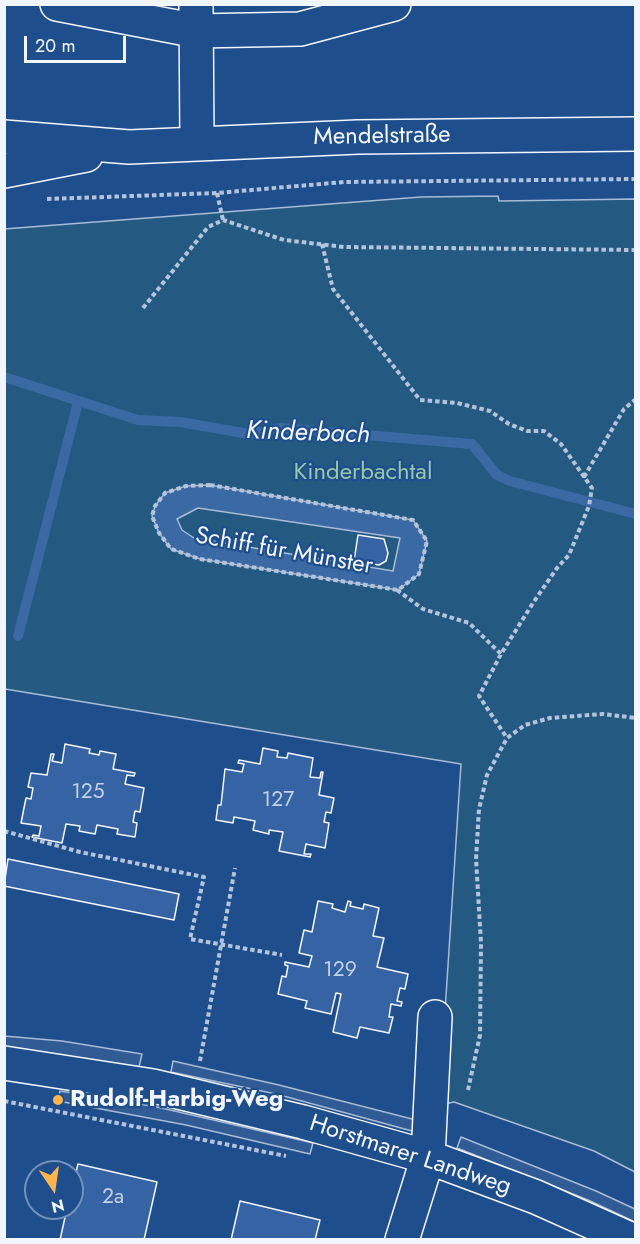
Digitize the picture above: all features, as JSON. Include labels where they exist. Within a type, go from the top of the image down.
[{"type":"main road","points":[[57,4],[300,29],[394,4]]},
{"type":"main road","points":[[197,18],[197,143]]},
{"type":"main road","name":"Mendelstraße","points":[[4,138],[129,147],[358,137],[636,134]]},
{"type":"main road","name":"Mendelstraße","points":[[4,171],[129,147]]},
{"type":"main road","points":[[402,1239],[428,1157],[435,1017]]},
{"type":"main road","name":"Horstmarer Landweg","points":[[4,1063],[153,1086],[303,1122],[428,1157],[536,1197],[632,1239]]},
{"type":"path","points":[[44,200],[217,193],[344,182],[636,179]]},
{"type":"path","points":[[217,193],[223,220]]},
{"type":"path","points":[[143,308],[208,227],[223,220],[284,240],[322,244],[636,250]]},
{"type":"path","points":[[322,244],[333,289],[420,400],[457,403],[479,408],[527,431],[544,431],[561,444],[592,488],[589,506],[569,555],[551,577],[501,654],[479,696],[507,738]]},
{"type":"path","points":[[584,477],[624,409],[636,399]]},
{"type":"path","name":"Schiff für Münster","points":[[210,485],[413,520],[427,542],[418,574],[398,590],[200,559],[171,549],[159,533],[152,516],[155,506],[165,494],[186,486],[210,485]]},
{"type":"path","points":[[398,590],[423,609],[469,623],[501,654]]},
{"type":"path","points":[[480,1035],[481,953],[476,859],[479,808],[487,775],[507,738],[525,725],[549,718],[603,714],[636,718]]},
{"type":"path","points":[[4,831],[80,852],[204,877],[190,939],[282,955]]},
{"type":"path","points":[[200,1061],[235,868]]},
{"type":"path","points":[[4,1101],[293,1157]]},
{"type":"green space","name":"Kinderbachtal","points":[[498,196],[499,201],[635,199],[635,1172],[594,1151],[454,1102],[439,1105],[461,764],[5,689],[4,229],[421,197]]},
{"type":"shaded area","points":[[210,485],[413,520],[427,541],[419,574],[398,590],[200,559],[171,549],[159,533],[152,516],[155,506],[165,493],[186,486]],"holes":[[[198,508],[400,538],[393,571],[194,538],[182,530],[177,519]]]},
{"type":"shaded area","points":[[4,1036],[62,1041],[142,1054],[139,1067],[5,1048]]},
{"type":"shaded area","points":[[173,1061],[416,1120],[412,1131],[276,1094],[171,1072]]},
{"type":"shaded area","points":[[60,1091],[157,1107],[313,1143],[310,1154],[186,1125],[58,1101]]},
{"type":"shaded area","points":[[461,1137],[635,1209],[635,1222],[588,1200],[457,1148]]},
{"type":"building","points":[[358,535],[384,539],[388,553],[386,561],[379,565],[354,561]]},
{"type":"building","points":[[65,744],[90,749],[89,753],[99,755],[100,751],[116,754],[113,769],[135,773],[134,776],[127,775],[125,784],[144,788],[140,812],[135,811],[133,822],[137,823],[135,837],[117,834],[118,829],[97,825],[95,834],[79,831],[80,826],[66,824],[62,843],[32,837],[33,835],[39,836],[41,826],[21,823],[26,798],[31,799],[33,788],[28,787],[31,773],[47,775],[51,754],[54,754],[52,761],[62,763]]},
{"type":"building","points":[[263,748],[278,751],[277,757],[287,758],[288,753],[313,758],[310,777],[320,778],[323,772],[319,795],[334,798],[331,813],[326,812],[324,822],[329,823],[325,848],[306,844],[304,854],[311,854],[310,857],[279,851],[283,832],[269,830],[269,834],[253,830],[255,821],[234,817],[233,823],[216,820],[218,805],[221,805],[225,769],[242,772],[244,764],[238,763],[239,760],[260,764]]},
{"type":"building","points":[[8,859],[179,894],[174,920],[4,886]]},
{"type":"building","points":[[318,901],[333,904],[332,908],[345,912],[348,901],[351,902],[350,906],[363,909],[364,904],[379,908],[373,936],[384,938],[377,967],[408,974],[405,989],[400,988],[397,1001],[402,1002],[401,1006],[391,1004],[389,1017],[393,1017],[389,1033],[360,1027],[357,1038],[333,1032],[341,994],[336,993],[331,1014],[305,1008],[307,1001],[278,994],[282,976],[286,977],[288,966],[285,962],[309,967],[312,956],[299,953],[304,930],[312,932]]},
{"type":"building","points":[[84,1165],[157,1182],[144,1240],[60,1240],[64,1220],[84,1220]]},
{"type":"building","points":[[240,1201],[320,1220],[315,1240],[231,1240]]},
{"type":"waterway","name":"Kinderbach","points":[[4,377],[138,420],[180,422],[249,434],[281,428],[472,444],[497,475],[510,481],[636,514]]},
{"type":"waterway","points":[[18,636],[78,402]]},
{"type":"place","name":"Rudolf-Harbig-Weg","points":[[58,1100]]}]
